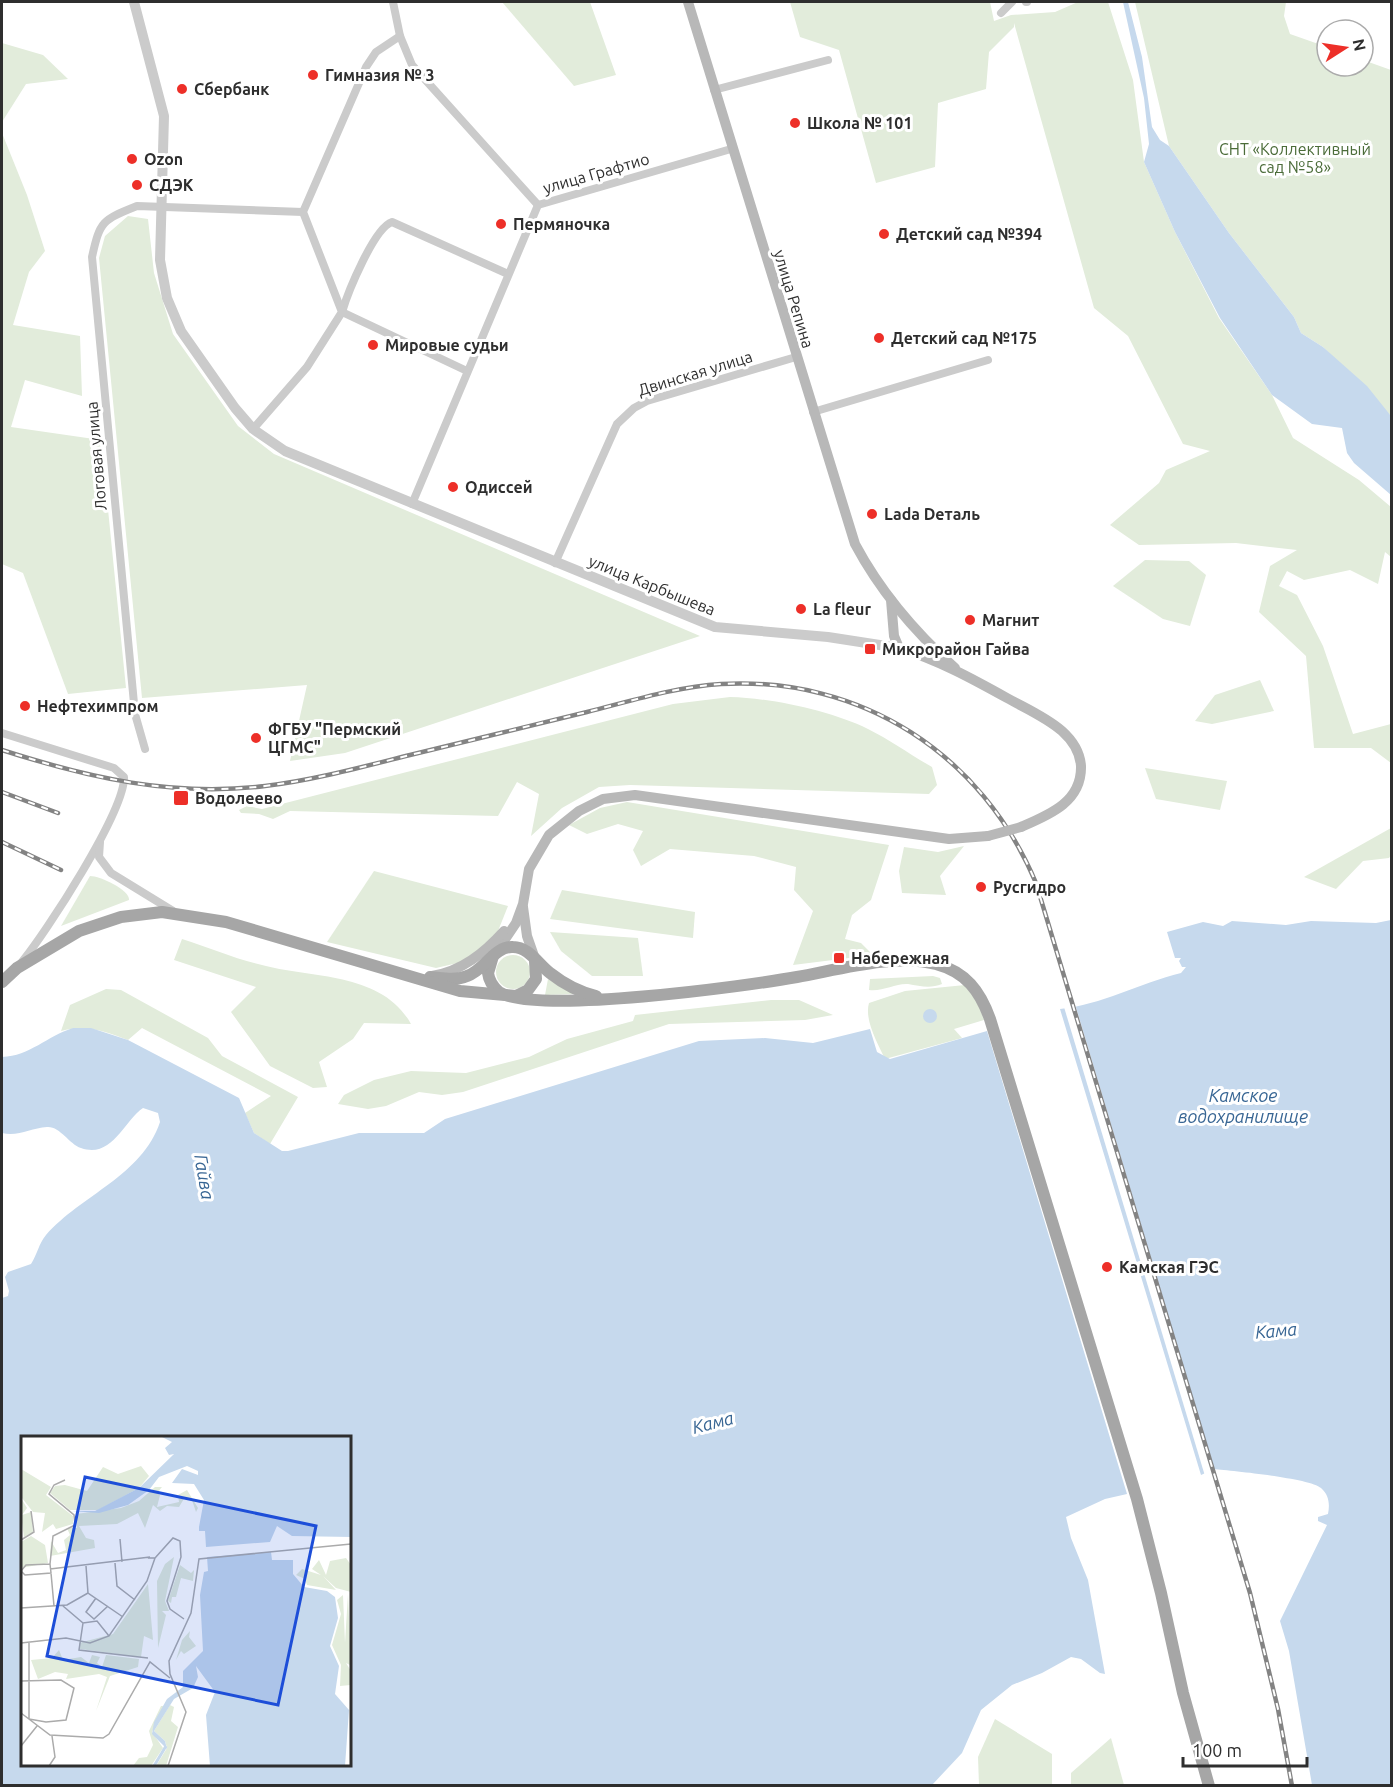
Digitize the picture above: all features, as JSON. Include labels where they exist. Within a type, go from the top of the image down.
[{"type":"main road","name":"улица Репина","points":[[688,2],[731,149],[855,544],[890,597],[920,635],[955,668]]},
{"type":"main road","points":[[890,597],[898,648]]},
{"type":"main road","points":[[914,653],[920,635]]},
{"type":"main road","name":"улица Карбышева","points":[[493,956],[511,931],[523,904],[529,869],[542,842],[562,822],[603,799],[635,795],[938,838],[988,836],[1021,827],[1054,812],[1071,798],[1080,779],[1078,753],[1062,731],[955,668],[898,648]]},
{"type":"main road","points":[[411,974],[434,976],[453,970],[478,956],[505,930],[523,904]]},
{"type":"main road","name":"улица Карбышева","points":[[523,904],[527,936],[535,961]]},
{"type":"main road","points":[[2,982],[17,968],[67,937],[93,925],[133,915],[176,913],[226,922],[411,974],[460,991],[546,1001],[606,999],[750,983],[869,965],[921,962],[933,963],[958,972],[976,989],[984,1003],[993,1029],[1137,1499],[1183,1693],[1209,1785]]},
{"type":"main road","points":[[411,974],[464,978],[480,970],[501,950],[516,947],[525,950],[535,961],[574,989],[606,999]]},
{"type":"main road","points":[[493,956],[488,969],[490,981],[499,992],[512,996],[525,993],[532,987],[537,975],[535,961]]},
{"type":"street","name":"улица Карбышева","points":[[134,2],[164,116],[160,260],[167,298],[181,331],[253,429],[285,451],[715,627],[898,648]]},
{"type":"street","points":[[393,2],[400,36],[412,65],[537,205]]},
{"type":"street","points":[[1001,13],[1012,2]]},
{"type":"street","points":[[400,36],[376,52],[366,68],[303,212],[342,312],[467,371]]},
{"type":"street","points":[[714,90],[828,60]]},
{"type":"street","name":"улица Графтио","points":[[412,504],[537,205],[731,149]]},
{"type":"street","name":"Логовая улица","points":[[145,749],[135,714],[92,257],[99,228],[115,215],[137,206],[162,205],[303,212]]},
{"type":"street","points":[[253,429],[307,367],[342,312],[348,292],[382,229],[392,222],[508,274]]},
{"type":"street","name":"Двинская улица","points":[[555,563],[617,424],[634,408],[647,401],[796,357]]},
{"type":"street","points":[[813,412],[988,360]]},
{"type":"street","points":[[877,644],[893,627]]},
{"type":"street","points":[[2,733],[114,768],[123,774],[124,788],[100,838],[42,938],[17,968]]},
{"type":"street","points":[[100,838],[99,857],[111,873],[176,913]]},
{"type":"green space","points":[[502,2],[590,2],[616,75],[574,86]]},
{"type":"green space","points":[[790,2],[990,2],[994,21],[1011,15],[1055,12],[1078,2],[1108,2],[1133,80],[1144,162],[1175,232],[1219,318],[1272,395],[1293,438],[1359,480],[1391,507],[1391,557],[1385,552],[1378,584],[1350,570],[1304,580],[1287,571],[1279,586],[1297,595],[1323,646],[1353,734],[1391,724],[1391,763],[1371,748],[1314,748],[1306,656],[1259,612],[1270,566],[1297,550],[1236,543],[1139,545],[1110,525],[1159,483],[1166,470],[1210,451],[1183,444],[1128,336],[1094,308],[1014,23],[1014,27],[989,52],[986,89],[938,103],[935,167],[876,183],[839,50],[800,37]]},
{"type":"green space","name":"СНТ «Коллективный сад №58»","points":[[1135,2],[1286,2],[1284,16],[1290,34],[1315,43],[1315,78],[1375,78],[1375,64],[1391,70],[1391,416],[1323,347],[1301,333],[1294,317],[1229,233],[1169,146]]},
{"type":"green space","points":[[2,43],[43,55],[68,79],[26,84],[2,122]]},
{"type":"green space","points":[[2,133],[27,195],[45,251],[29,272],[13,325],[80,336],[82,396],[25,380],[11,427],[101,440],[126,688],[68,694],[23,573],[2,564]]},
{"type":"green space","points":[[128,216],[148,219],[154,273],[173,334],[238,426],[274,454],[700,636],[345,753],[290,761],[307,685],[142,698],[99,258],[105,236]]},
{"type":"green space","points":[[1145,560],[1189,561],[1206,575],[1190,626],[1163,619],[1113,586]]},
{"type":"green space","points":[[1260,680],[1274,711],[1212,724],[1195,721],[1215,695]]},
{"type":"green space","points":[[730,697],[801,707],[853,722],[876,733],[932,767],[937,785],[929,794],[630,785],[599,787],[562,808],[531,836],[539,794],[517,782],[498,816],[290,811],[273,819],[259,814],[241,813],[239,810],[247,806],[262,809],[673,704]]},
{"type":"green space","points":[[1145,768],[1227,781],[1220,810],[1156,799]]},
{"type":"green space","points":[[627,802],[889,845],[871,900],[852,915],[845,939],[861,943],[873,955],[793,965],[813,911],[794,890],[796,867],[754,856],[670,849],[641,866],[633,850],[643,831],[618,824],[587,834],[569,825],[600,808]]},
{"type":"green space","points":[[1391,828],[1389,858],[1363,861],[1336,889],[1304,877]]},
{"type":"green space","points":[[964,846],[940,876],[946,895],[902,893],[899,871],[904,847],[938,852]]},
{"type":"green space","points":[[374,871],[508,906],[498,931],[483,949],[462,962],[436,968],[327,942]]},
{"type":"green space","points":[[90,876],[114,884],[125,892],[129,900],[61,926]]},
{"type":"green space","points":[[562,890],[695,912],[693,938],[550,919]]},
{"type":"green space","points":[[550,932],[638,938],[643,976],[592,976],[561,951]]},
{"type":"green space","points":[[182,939],[256,963],[346,980],[365,986],[383,995],[399,1007],[411,1024],[364,1023],[353,1039],[319,1062],[327,1087],[313,1088],[270,1066],[231,1012],[256,987],[174,960]]},
{"type":"green space","points":[[513,955],[525,960],[530,972],[525,984],[513,989],[501,984],[496,972],[501,960]]},
{"type":"green space","points":[[933,976],[940,978],[942,984],[929,987],[903,984],[869,990],[870,979]]},
{"type":"green space","points":[[548,979],[574,994],[545,995]]},
{"type":"green space","points":[[965,985],[976,997],[984,1020],[954,1029],[962,1038],[885,1059],[868,1017],[869,1003],[905,991]]},
{"type":"green space","points":[[106,989],[121,990],[208,1038],[222,1056],[298,1097],[270,1144],[254,1133],[245,1113],[271,1096],[142,1028],[128,1040],[87,1028],[61,1031],[70,1005]]},
{"type":"green space","points":[[771,1000],[799,1000],[833,1015],[805,1020],[669,1024],[463,1092],[442,1095],[419,1092],[386,1106],[368,1109],[338,1104],[344,1095],[374,1080],[411,1071],[466,1073],[529,1057],[567,1039],[633,1021],[635,1015]]},
{"type":"green space","points":[[995,1719],[1052,1754],[1052,1785],[979,1785],[978,1757]]},
{"type":"green space","points":[[1111,1738],[1124,1785],[1071,1785],[1071,1773]]},
{"type":"water","points":[[1123,2],[1128,2],[1142,57],[1152,127],[1160,140],[1169,146],[1229,233],[1294,317],[1301,333],[1323,347],[1367,386],[1391,416],[1391,495],[1354,463],[1347,453],[1342,428],[1312,424],[1272,395],[1220,318],[1175,232],[1144,162],[1149,144],[1144,98]]},
{"type":"water","name":"Камское водохранилище","points":[[1391,920],[1391,1785],[1312,1785],[1289,1651],[1280,1621],[1327,1525],[1318,1521],[1318,1517],[1328,1514],[1329,1503],[1321,1488],[1302,1481],[1214,1469],[1201,1475],[1060,1009],[1090,1003],[1181,973],[1186,967],[1182,967],[1179,961],[1181,958],[1175,958],[1167,932],[1203,922],[1223,926],[1232,921],[1286,925],[1311,921],[1376,923]]},
{"type":"water","points":[[927,1009],[933,1009],[937,1016],[933,1023],[927,1023],[923,1019],[923,1013]]},
{"type":"water","points":[[73,1028],[91,1028],[128,1040],[239,1098],[254,1133],[282,1151],[288,1151],[359,1133],[424,1133],[445,1119],[699,1041],[765,1038],[813,1043],[870,1029],[877,1052],[890,1059],[987,1031],[1127,1494],[1105,1499],[1066,1517],[1071,1538],[1088,1580],[1105,1674],[1100,1673],[1081,1659],[1071,1657],[1042,1673],[1012,1685],[981,1710],[962,1753],[932,1785],[2,1785],[2,1298],[8,1296],[9,1291],[5,1277],[8,1272],[31,1264],[46,1235],[60,1221],[140,1157],[160,1122],[158,1113],[143,1108],[109,1144],[92,1150],[77,1146],[52,1127],[14,1134],[2,1133],[2,1057],[30,1049]]},
{"type":"pier","points":[[1075,1004],[1215,1472],[1205,1476],[1064,1007]]},
{"type":"railway","points":[[2,750],[67,769],[132,783],[197,789],[265,786],[338,773],[653,695],[721,684],[773,685],[822,694],[868,709],[911,732],[950,761],[984,796],[1013,837],[1036,883],[1250,1593],[1278,1709],[1292,1786]]},
{"type":"railway","points":[[2,792],[58,813]]},
{"type":"railway","points":[[2,842],[61,870]]},
{"type":"place","name":"Гимназия № 3","points":[[313,75]]},
{"type":"place","name":"Сбербанк","points":[[182,89]]},
{"type":"place","name":"Школа № 101","points":[[795,123]]},
{"type":"place","name":"Ozon","points":[[132,159]]},
{"type":"place","name":"СДЭК","points":[[137,185]]},
{"type":"place","name":"Пермяночка","points":[[501,224]]},
{"type":"place","name":"Детский сад №394","points":[[884,234]]},
{"type":"place","name":"Детский сад №175","points":[[879,338]]},
{"type":"place","name":"Мировые судьи","points":[[373,345]]},
{"type":"place","name":"Одиссей","points":[[453,487]]},
{"type":"place","name":"Lada Dеталь","points":[[872,514]]},
{"type":"place","name":"La fleur","points":[[801,609]]},
{"type":"place","name":"Магнит","points":[[970,620]]},
{"type":"place","name":"Микрорайон Гайва","points":[[870,649]]},
{"type":"place","name":"Нефтехимпром","points":[[25,706]]},
{"type":"place","name":"ФГБУ \"Пермский ЦГМС\"","points":[[256,738]]},
{"type":"place","name":"Водолеево","points":[[181,798]]},
{"type":"place","name":"Русгидро","points":[[981,887]]},
{"type":"place","name":"Набережная","points":[[839,958]]},
{"type":"place","name":"Камская ГЭС","points":[[1107,1267]]},
{"type":"water label","name":"Гайва","points":[[204,1177]]},
{"type":"water label","name":"Кама","points":[[1276,1331]]},
{"type":"water label","name":"Кама","points":[[713,1423]]}]
